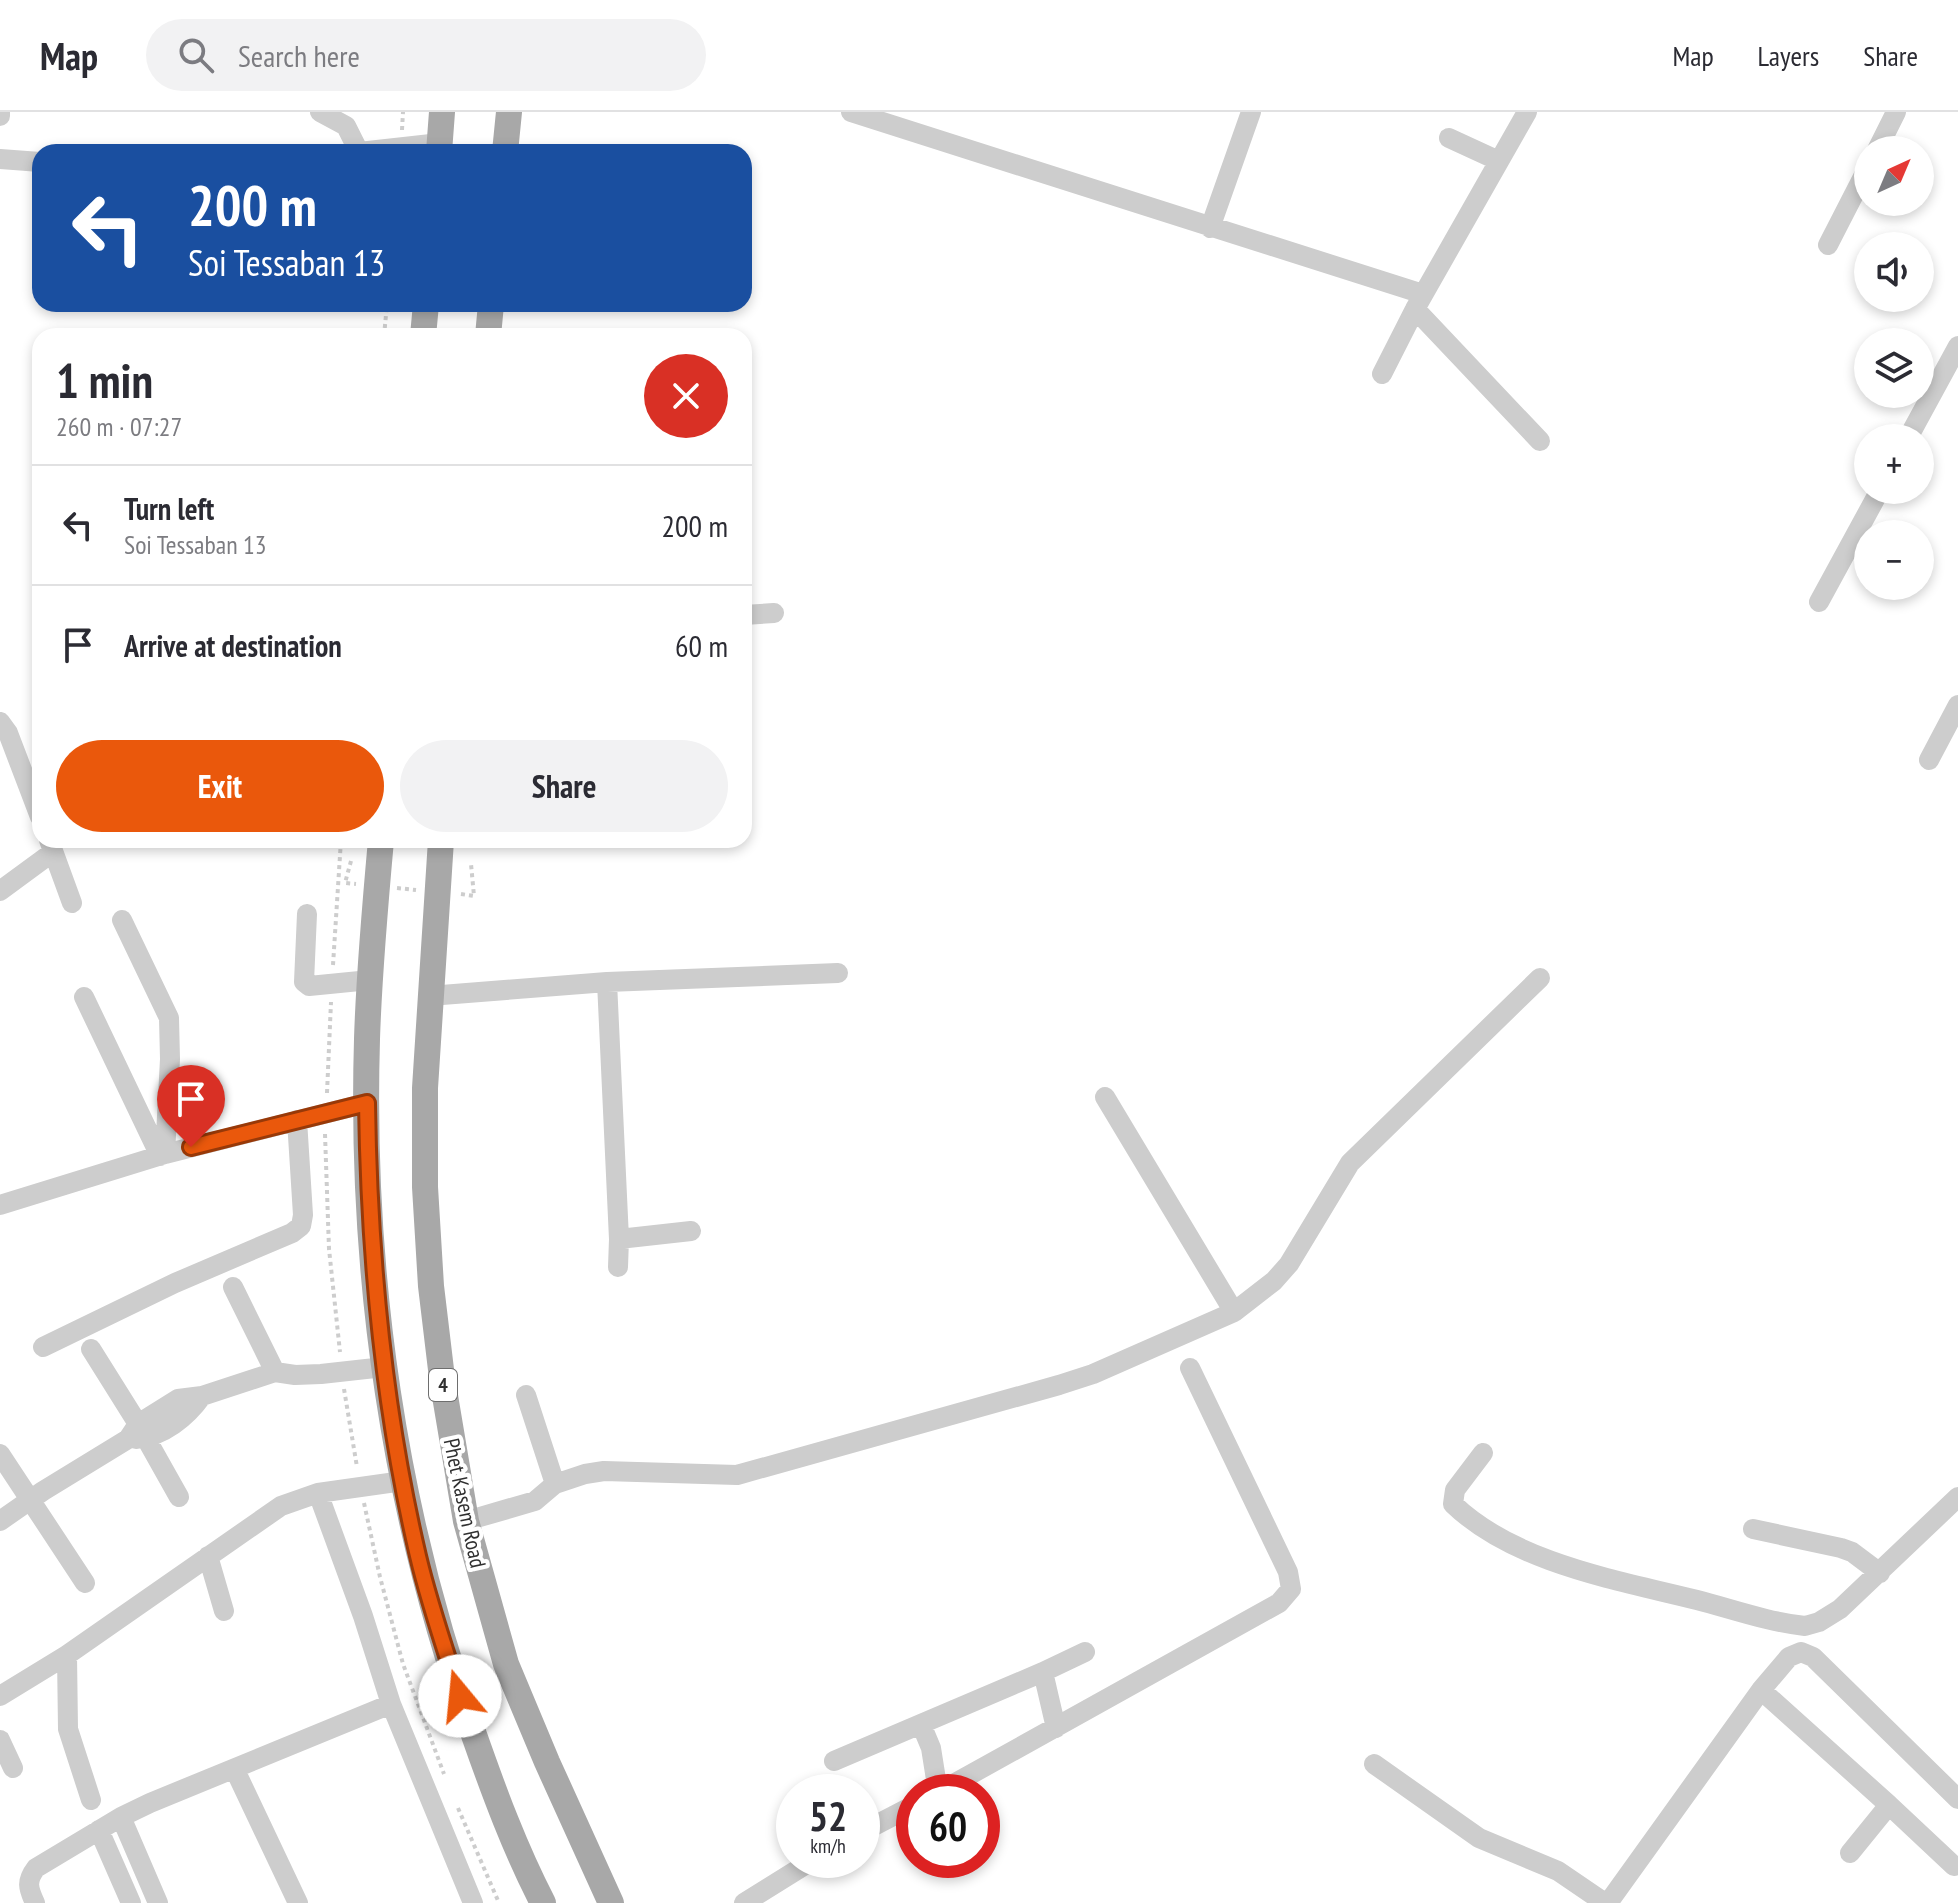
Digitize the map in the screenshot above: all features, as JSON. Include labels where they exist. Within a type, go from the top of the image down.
[{"type":"main road","points":[[440,144],[442,112]]},
{"type":"main road","points":[[506,144],[509,112]]},
{"type":"main road","points":[[380,848],[370,980],[367,1103],[371,1224],[384,1367],[422,1570],[460,1696],[507,1823],[543,1903]]},
{"type":"main road","name":"Phet Kasem Road","points":[[440,848],[429,996],[425,1187],[431,1286],[442,1378],[466,1521],[506,1664],[611,1903]]},
{"type":"street","points":[[320,112],[346,126],[355,144]]},
{"type":"street","points":[[851,112],[1210,228],[1419,302],[1540,441]]},
{"type":"street","points":[[1210,228],[1251,112]]},
{"type":"street","points":[[1382,374],[1419,302],[1527,112]]},
{"type":"street","points":[[1884,136],[1896,112]]},
{"type":"street","points":[[1449,138],[1499,161]]},
{"type":"street","points":[[0,159],[32,161]]},
{"type":"street","points":[[1828,245],[1854,194]]},
{"type":"street","points":[[1916,424],[1958,346]]},
{"type":"street","points":[[1819,602],[1872,504]]},
{"type":"street","points":[[752,614],[774,613]]},
{"type":"street","points":[[1929,760],[1958,705]]},
{"type":"street","points":[[0,722],[31,768]]},
{"type":"street","points":[[0,891],[49,848]]},
{"type":"street","points":[[52,848],[72,903]]},
{"type":"street","points":[[307,914],[304,982],[309,986],[370,980]]},
{"type":"street","points":[[122,920],[169,1018],[170,1059],[162,1155]]},
{"type":"street","points":[[429,996],[607,982],[838,973]]},
{"type":"street","points":[[466,1521],[535,1501],[555,1484],[604,1471],[737,1475],[1093,1374],[1234,1312],[1274,1281],[1289,1264],[1350,1163],[1540,978]]},
{"type":"street","points":[[607,982],[618,1267]]},
{"type":"street","points":[[84,997],[162,1155]]},
{"type":"street","points":[[1105,1097],[1234,1312]]},
{"type":"street","points":[[0,1205],[162,1155],[367,1103]]},
{"type":"street","points":[[43,1347],[175,1283],[292,1233],[301,1226],[303,1215],[297,1120]]},
{"type":"street","points":[[619,1239],[691,1231]]},
{"type":"street","points":[[233,1287],[275,1372]]},
{"type":"street","points":[[91,1349],[138,1434],[179,1497]]},
{"type":"street","points":[[0,1521],[138,1434],[178,1399],[202,1396],[275,1372],[295,1375],[384,1367]]},
{"type":"street","points":[[971,1774],[1279,1603],[1291,1589],[1288,1572],[1190,1368]]},
{"type":"street","points":[[526,1395],[555,1484]]},
{"type":"street","points":[[1483,1453],[1455,1490],[1453,1504],[1469,1519],[1512,1543],[1571,1568],[1805,1626],[1819,1622],[1840,1609],[1958,1497]]},
{"type":"street","points":[[0,1454],[85,1583]]},
{"type":"street","points":[[0,1696],[67,1655],[281,1506],[318,1493],[403,1481]]},
{"type":"street","points":[[318,1493],[391,1704],[473,1903]]},
{"type":"street","points":[[1753,1529],[1841,1548],[1852,1552],[1880,1573]]},
{"type":"street","points":[[208,1556],[224,1611]]},
{"type":"street","points":[[1801,1652],[1805,1626]]},
{"type":"street","points":[[834,1761],[1085,1652]]},
{"type":"street","points":[[1374,1764],[1479,1838],[1558,1871],[1606,1903],[1761,1690],[1789,1657],[1801,1652],[1813,1657],[1958,1799]]},
{"type":"street","points":[[67,1655],[68,1729],[91,1800]]},
{"type":"street","points":[[1043,1672],[1056,1728]]},
{"type":"street","points":[[1761,1690],[1954,1866]]},
{"type":"street","points":[[35,1903],[28,1888],[29,1877],[36,1868],[121,1817],[391,1704]]},
{"type":"street","points":[[921,1724],[931,1748],[935,1774]]},
{"type":"street","points":[[0,1740],[13,1768]]},
{"type":"street","points":[[235,1770],[298,1903]]},
{"type":"street","points":[[1850,1853],[1889,1805]]},
{"type":"street","points":[[121,1817],[158,1903]]},
{"type":"street","points":[[99,1830],[131,1903]]},
{"type":"street","points":[[744,1903],[784,1878]]},
{"type":"path","points":[[351,861],[345,883],[360,885]]},
{"type":"path","points":[[460,894],[474,896],[471,864]]},
{"type":"path","points":[[388,887],[417,890]]},
{"type":"path","points":[[325,1137],[329,1249],[349,1429],[380,1577],[403,1664],[448,1787]]},
{"type":"path","points":[[455,1801],[499,1903]]},
{"type":"route","points":[[191,1147],[367,1103],[375,1286],[393,1427],[418,1556],[460,1696]]}]
